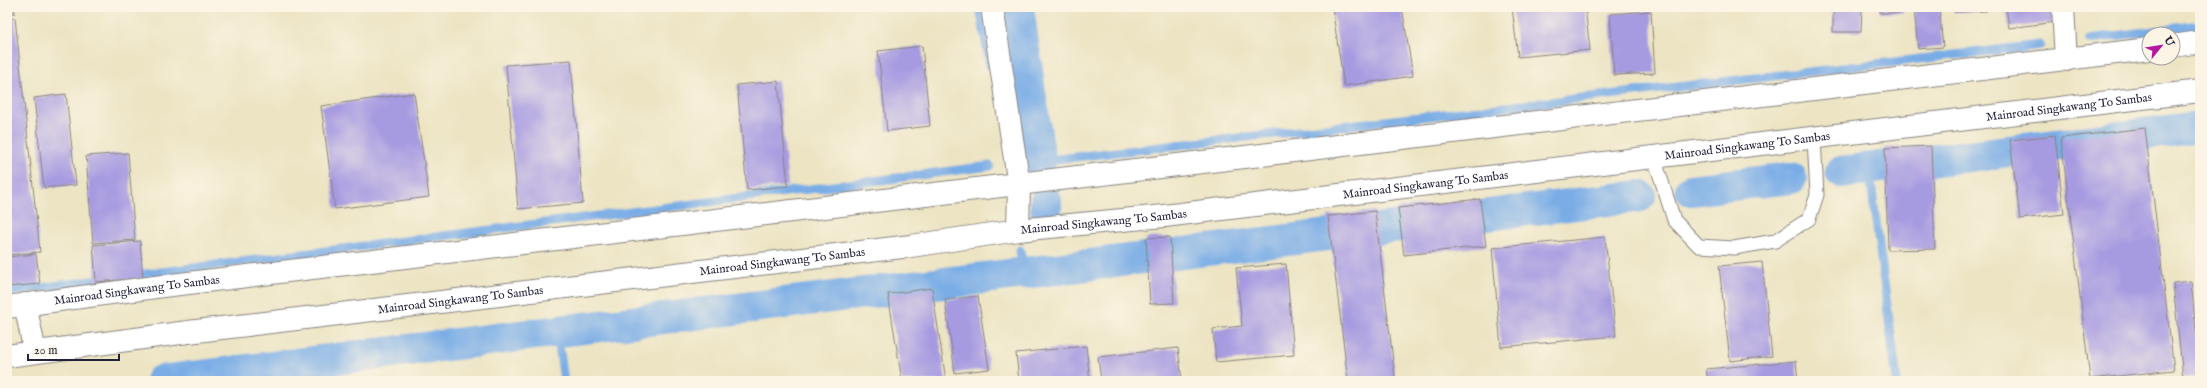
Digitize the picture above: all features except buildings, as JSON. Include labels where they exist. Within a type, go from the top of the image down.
[{"type":"main road","points":[[992,7],[1019,184],[1018,230]]},
{"type":"main road","points":[[2063,7],[2066,60]]},
{"type":"main road","points":[[2181,45],[2200,42]]},
{"type":"main road","name":"Mainroad Singkawang To Sambas","points":[[16,306],[163,286],[2141,50]]},
{"type":"main road","name":"Mainroad Singkawang To Sambas","points":[[7,356],[188,332],[911,246],[1018,230],[1164,216],[2200,91]]},
{"type":"main road","points":[[16,306],[35,352]]},
{"type":"lane","points":[[1654,157],[1674,220],[1699,246],[1734,248],[1775,241],[1809,219],[1817,195],[1814,138]]},
{"type":"waterway","points":[[980,7],[990,65]]},
{"type":"waterway","points":[[1018,7],[1040,162]]},
{"type":"waterway","points":[[2090,39],[2200,25]]},
{"type":"waterway","points":[[1040,161],[2040,45]]},
{"type":"waterway","points":[[1841,172],[2200,127]]},
{"type":"waterway","points":[[130,276],[990,166]]},
{"type":"waterway","points":[[1869,168],[1897,381]]},
{"type":"waterway","points":[[1691,190],[1791,178]]},
{"type":"waterway","points":[[161,381],[1640,196]]},
{"type":"waterway","points":[[1046,201],[1046,208]]},
{"type":"waterway","points":[[1020,250],[1024,273]]},
{"type":"waterway","points":[[7,292],[108,279]]},
{"type":"waterway","points":[[557,331],[564,381]]}]
